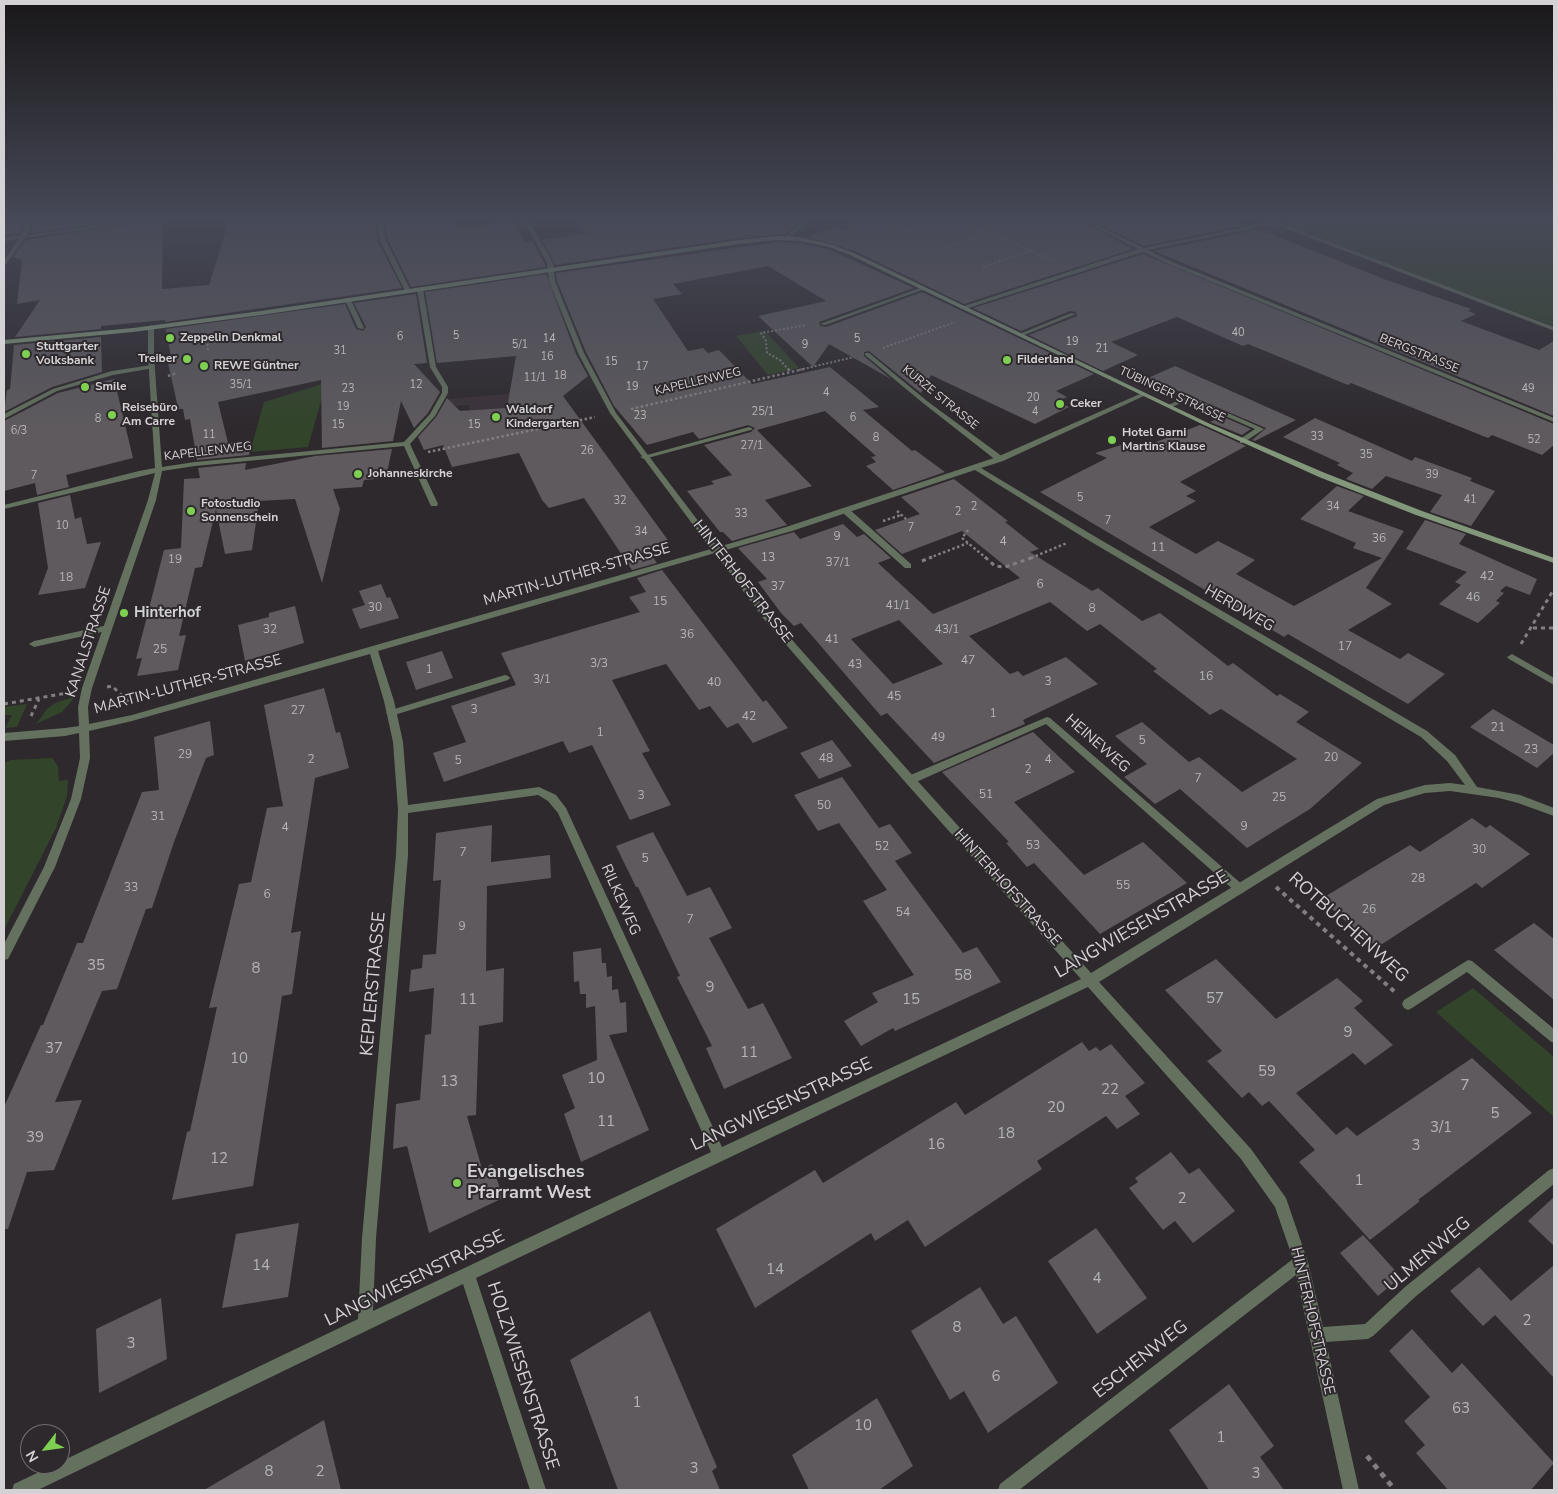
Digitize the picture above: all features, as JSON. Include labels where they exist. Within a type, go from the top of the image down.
[{"type":"main road","name":"TÜBINGER STRASSE","points":[[4,342],[151,327],[408,291]]},
{"type":"main road","name":"TÜBINGER STRASSE","points":[[926,291],[1243,441],[1360,491],[1554,562]]},
{"type":"street","points":[[420,291],[434,367],[445,387],[445,393],[433,416],[406,444],[434,504]]},
{"type":"street","name":"HINTERHOFSTRASSE","points":[[556,291],[581,353],[613,413],[644,457],[766,616],[910,780],[1246,1154],[1281,1203],[1301,1262],[1351,1490]]},
{"type":"street","points":[[823,324],[917,291]]},
{"type":"street","points":[[963,308],[1015,291]]},
{"type":"street","name":"BERGSTRASSE","points":[[1238,291],[1554,420]]},
{"type":"street","points":[[1453,291],[1554,329]]},
{"type":"street","points":[[348,300],[361,328]]},
{"type":"street","points":[[1020,335],[1073,314]]},
{"type":"street","name":"KANALSTRASSE","points":[[4,954],[49,867],[76,799],[86,758],[83,707],[87,688],[152,500],[159,470],[151,327]]},
{"type":"street","name":"KURZE STRASSE","points":[[867,354],[925,402],[1000,459]]},
{"type":"street","points":[[4,416],[55,390],[112,373],[152,367]]},
{"type":"street","name":"MARTIN-LUTHER-STRASSE","points":[[4,738],[84,728],[132,718],[373,650],[846,511],[1000,459],[1144,394]]},
{"type":"street","points":[[1169,406],[1189,398],[1260,429],[1243,441]]},
{"type":"street","points":[[644,457],[749,429]]},
{"type":"street","name":"KAPELLENWEG","points":[[4,507],[159,470],[194,464],[406,444]]},
{"type":"street","name":"HERDWEG","points":[[977,468],[1086,535],[1424,734],[1451,758],[1474,789]]},
{"type":"street","points":[[846,511],[908,566]]},
{"type":"street","points":[[34,644],[108,628]]},
{"type":"street","name":"KEPLERSTRASSE","points":[[364,1324],[369,1238],[402,855],[403,810],[398,742],[373,650]]},
{"type":"street","points":[[1512,657],[1554,682]]},
{"type":"street","points":[[391,713],[505,678]]},
{"type":"street","name":"HEINEWEG","points":[[910,780],[1047,720],[1240,889]]},
{"type":"street","name":"LANGWIESENSTRASSE","points":[[20,1490],[468,1274],[1090,980],[1381,802],[1425,789],[1450,787],[1474,789],[1520,799],[1554,812]]},
{"type":"street","name":"RILKEWEG","points":[[403,810],[539,791],[552,798],[562,811],[569,825],[718,1156]]},
{"type":"street","name":"ROTBUCHENWEG","points":[[1408,1004],[1468,965],[1554,1037]]},
{"type":"street","name":"ULMENWEG","points":[[1316,1336],[1368,1332],[1410,1292],[1554,1175]]},
{"type":"street","name":"ESCHENWEG","points":[[1006,1490],[1301,1262]]},
{"type":"street","name":"HOLZWIESENSTRASSE","points":[[468,1274],[538,1490]]},
{"type":"path","name":"KAPELLENWEG","points":[[411,456],[613,413],[867,354],[970,317],[977,320],[984,318]]},
{"type":"path","points":[[791,372],[780,360],[767,353],[765,350],[766,342],[761,333],[788,327],[823,324]]},
{"type":"path","points":[[883,522],[901,515]]},
{"type":"path","points":[[968,530],[962,538],[995,566],[1005,567],[1023,562],[1086,535]]},
{"type":"path","points":[[978,552],[984,549]]},
{"type":"path","points":[[1512,657],[1533,628],[1554,589]]},
{"type":"path","points":[[1549,600],[1554,603]]},
{"type":"path","points":[[1533,628],[1554,628]]},
{"type":"path","name":"ROTBUCHENWEG","points":[[1262,875],[1408,1004]]},
{"type":"shaded area","name":"Waldorf Kindergarten","points":[[535,389],[552,423],[424,450],[445,411],[469,410],[469,405],[447,407],[448,399],[509,394],[510,390]]},
{"type":"green space","points":[[1459,291],[1554,291],[1554,326]]},
{"type":"green space","points":[[765,331],[799,368],[768,375],[736,336]]},
{"type":"green space","points":[[326,383],[308,447],[250,452],[264,402]]},
{"type":"green space","points":[[76,696],[62,712],[36,724],[47,709],[55,703]]},
{"type":"green space","points":[[27,704],[17,727],[5,728],[12,715],[4,715],[4,707]]},
{"type":"green space","points":[[52,758],[58,766],[59,781],[68,780],[67,796],[56,828],[4,930],[4,763],[11,760]]},
{"type":"green space","points":[[1473,988],[1554,1057],[1554,1117],[1436,1012]]},
{"type":"building","points":[[19,291],[383,291],[165,322],[165,320],[101,326],[101,329],[15,337],[40,300],[17,304]]},
{"type":"building","points":[[552,291],[576,354],[588,376],[563,396],[670,543],[647,549],[657,563],[632,570],[584,498],[549,508],[542,500],[519,453],[452,467],[443,445],[424,450],[418,437],[436,417],[447,398],[460,411],[507,408],[516,356],[437,363],[425,292]]},
{"type":"building","points":[[561,291],[679,291],[682,294],[653,299],[688,351],[703,348],[708,353],[719,350],[752,384],[830,367],[879,407],[863,410],[912,451],[915,450],[945,472],[893,490],[866,466],[876,462],[871,457],[876,456],[825,411],[757,430],[812,486],[765,500],[787,525],[732,541],[723,532],[720,532],[687,491],[714,484],[711,481],[732,475],[704,445],[751,432],[755,428],[748,425],[699,439],[693,432],[647,445],[614,406],[586,352]]},
{"type":"building","points":[[809,291],[906,291],[819,322],[820,326],[826,327],[922,292],[1094,374],[1056,391],[1067,397],[1058,401],[1069,407],[1035,424],[931,375],[921,393],[869,351],[864,352],[864,356],[891,379],[829,344],[813,367],[758,316],[826,301]]},
{"type":"building","points":[[937,291],[1005,291],[964,304]]},
{"type":"building","points":[[1027,291],[1232,291],[1554,424],[1554,445],[1542,455],[1492,435],[1488,438],[1351,383],[1348,385],[1248,344],[1243,346],[1177,317],[1111,342],[1138,355],[1103,371],[1029,335],[1077,316],[1076,312],[1070,311],[1021,331],[973,308]]},
{"type":"building","points":[[1250,291],[1418,291],[1471,309],[1468,311],[1476,314],[1461,321],[1539,350],[1554,341],[1554,416]]},
{"type":"building","points":[[416,294],[427,363],[414,364],[440,392],[428,413],[414,428],[401,401],[393,441],[322,448],[321,380],[218,402],[228,443],[252,441],[249,455],[197,460],[190,419],[185,420],[183,409],[178,409],[168,363],[172,363],[166,329],[345,304],[356,329],[363,331],[366,327],[354,303]]},
{"type":"building","points":[[101,337],[102,372],[52,387],[4,412],[7,390],[10,389],[14,345]]},
{"type":"building","points":[[1175,366],[1296,420],[1255,441],[1252,440],[1266,428],[1148,378]]},
{"type":"building","points":[[114,379],[133,458],[66,475],[69,487],[37,495],[35,483],[4,491],[4,421],[58,393]]},
{"type":"building","points":[[1193,404],[1251,429],[1242,435],[1210,422],[1221,417]]},
{"type":"building","points":[[1315,418],[1412,461],[1415,457],[1472,478],[1470,481],[1495,491],[1471,526],[1430,512],[1442,495],[1386,476],[1372,489],[1346,479],[1353,473],[1337,465],[1340,463],[1283,437]]},
{"type":"building","points":[[1200,425],[1246,446],[1180,482],[1196,491],[1186,496],[1196,501],[1149,527],[1196,554],[1218,541],[1255,560],[1236,574],[1294,606],[1382,558],[1353,548],[1356,543],[1300,519],[1337,486],[1364,496],[1348,511],[1404,531],[1366,588],[1392,604],[1348,630],[1400,659],[1408,653],[1445,674],[1408,704],[1288,634],[1284,637],[1040,492],[1107,458],[1095,453],[1128,443],[1138,449]]},
{"type":"building","points":[[392,449],[386,478],[364,480],[362,487],[333,489],[340,509],[322,583],[295,499],[259,501],[252,550],[225,554],[216,509],[202,567],[195,568],[179,636],[186,635],[178,670],[137,676],[142,658],[136,659],[164,550],[181,548],[184,479],[200,478],[198,468],[246,463],[245,470],[315,456]]},
{"type":"building","points":[[954,479],[1008,521],[1005,522],[1039,549],[1030,552],[1092,591],[1098,588],[1142,621],[1160,613],[1228,666],[1233,663],[1277,696],[1280,694],[1309,712],[1296,722],[1362,763],[1310,809],[1247,848],[1180,789],[1155,804],[1124,777],[1147,764],[1115,736],[1142,722],[1189,762],[1199,757],[1242,792],[1297,759],[1221,709],[1210,715],[1153,671],[1157,669],[1100,624],[1087,631],[1050,602],[969,636],[1010,674],[1018,671],[1023,676],[1066,657],[1098,684],[1023,720],[1025,724],[934,763],[887,713],[881,716],[801,623],[794,626],[781,613],[758,582],[767,579],[738,548],[794,532],[800,539],[843,524],[857,537],[864,534],[891,558],[878,563],[933,614],[1020,578],[962,531],[902,554],[875,530],[920,514],[901,497]],"holes":[[[899,620],[943,664],[893,684],[851,639]]]},
{"type":"building","points":[[70,495],[75,519],[81,517],[87,544],[101,542],[85,588],[38,595],[48,568],[38,503]]},
{"type":"building","points":[[1425,520],[1466,534],[1459,544],[1537,579],[1530,595],[1506,586],[1500,591],[1504,593],[1496,601],[1500,603],[1478,623],[1439,604],[1461,585],[1455,582],[1467,572],[1406,549]]},
{"type":"building","points":[[662,570],[763,702],[766,700],[788,728],[753,743],[738,723],[727,728],[710,706],[699,710],[666,664],[612,680],[650,751],[642,753],[671,805],[630,820],[592,745],[569,753],[563,741],[444,782],[433,753],[466,742],[451,706],[516,685],[501,653],[640,612],[629,597],[646,592],[637,578]]},
{"type":"building","points":[[381,584],[387,598],[390,597],[399,618],[360,629],[352,609],[365,605],[359,591]]},
{"type":"building","points":[[295,606],[304,643],[245,661],[238,625],[269,617],[269,613]]},
{"type":"building","points":[[442,651],[453,678],[416,690],[406,662]]},
{"type":"building","points":[[324,688],[336,733],[340,732],[349,768],[315,778],[291,933],[301,931],[292,994],[282,996],[253,1186],[172,1200],[187,1132],[190,1131],[217,1007],[209,1008],[239,884],[251,882],[267,808],[283,806],[264,705]]},
{"type":"building","points":[[1493,709],[1554,745],[1554,753],[1537,768],[1470,727]]},
{"type":"building","points":[[210,721],[214,755],[206,758],[174,842],[152,908],[146,909],[117,989],[102,991],[55,1102],[82,1100],[54,1170],[27,1172],[8,1229],[4,1229],[4,1107],[41,1025],[43,1025],[77,943],[83,943],[142,792],[159,790],[154,737]]},
{"type":"building","points":[[1033,732],[1075,772],[1014,802],[1084,875],[1143,842],[1187,883],[1100,934],[1034,863],[1027,867],[1006,843],[1009,842],[942,772]]},
{"type":"building","points":[[832,740],[852,766],[819,779],[800,753]]},
{"type":"building","points":[[842,777],[879,828],[890,824],[912,853],[895,861],[963,953],[977,947],[1001,982],[895,1031],[893,1028],[861,1046],[844,1021],[878,1002],[872,993],[914,975],[863,901],[887,890],[839,823],[818,831],[794,795]]},
{"type":"building","points":[[1472,818],[1486,828],[1490,825],[1530,854],[1482,888],[1476,883],[1376,948],[1321,899],[1410,845],[1420,852]]},
{"type":"building","points":[[492,825],[491,862],[550,855],[551,878],[487,886],[486,971],[504,968],[503,1022],[479,1026],[476,1115],[467,1116],[482,1169],[492,1164],[503,1198],[429,1233],[407,1146],[393,1149],[396,1104],[420,1100],[425,1035],[431,1034],[434,988],[409,992],[411,970],[422,968],[423,955],[436,954],[441,880],[433,881],[436,833]]},
{"type":"building","points":[[653,832],[687,896],[710,887],[732,928],[709,938],[748,1009],[763,1003],[792,1058],[724,1089],[706,1048],[712,1046],[677,977],[680,976],[638,887],[636,887],[616,846]]},
{"type":"building","points":[[1534,923],[1554,939],[1554,1000],[1494,950]]},
{"type":"building","points":[[601,948],[602,963],[606,963],[607,977],[612,976],[612,990],[618,989],[620,1003],[626,1002],[627,1032],[609,1035],[649,1130],[581,1162],[564,1114],[575,1108],[562,1075],[597,1060],[595,1006],[586,1008],[586,994],[580,994],[579,981],[574,982],[573,952]]},
{"type":"building","points":[[1216,959],[1276,1019],[1337,978],[1363,1001],[1354,1008],[1393,1045],[1365,1065],[1353,1053],[1296,1093],[1336,1135],[1347,1127],[1357,1136],[1472,1058],[1532,1113],[1418,1200],[1420,1201],[1370,1240],[1299,1162],[1315,1150],[1269,1101],[1262,1106],[1249,1092],[1242,1098],[1207,1061],[1222,1051],[1165,990]]},
{"type":"building","points":[[1082,1042],[1089,1051],[1096,1047],[1100,1051],[1111,1044],[1145,1083],[1125,1096],[1140,1114],[1117,1129],[1106,1116],[1037,1161],[1042,1169],[925,1247],[908,1220],[875,1241],[871,1233],[755,1308],[716,1229],[815,1170],[823,1183],[956,1102],[965,1115]]},
{"type":"building","points":[[1171,1152],[1189,1174],[1199,1168],[1235,1211],[1193,1243],[1175,1221],[1163,1230],[1129,1188],[1138,1182],[1135,1178]]},
{"type":"building","points":[[1554,1197],[1554,1246],[1528,1221]]},
{"type":"building","points":[[299,1223],[288,1297],[222,1308],[236,1234]]},
{"type":"building","points":[[1096,1228],[1147,1298],[1097,1334],[1048,1261]]},
{"type":"building","points":[[1363,1235],[1401,1277],[1378,1296],[1340,1253]]},
{"type":"building","points":[[1554,1265],[1554,1378],[1495,1315],[1483,1326],[1450,1291],[1479,1267],[1511,1301]]},
{"type":"building","points":[[980,1287],[1003,1324],[1016,1316],[1058,1383],[988,1433],[964,1391],[950,1400],[911,1331]]},
{"type":"building","points":[[161,1298],[167,1359],[99,1393],[96,1329]]},
{"type":"building","points":[[650,1311],[717,1467],[712,1471],[720,1490],[618,1490],[570,1360]]},
{"type":"building","points":[[1412,1329],[1452,1373],[1462,1363],[1554,1463],[1531,1490],[1448,1490],[1416,1453],[1425,1445],[1404,1421],[1430,1397],[1389,1351]]},
{"type":"building","points":[[1229,1384],[1274,1446],[1260,1457],[1284,1490],[1209,1490],[1169,1430]]},
{"type":"building","points":[[877,1398],[913,1466],[879,1490],[809,1490],[792,1455]]},
{"type":"building","points":[[324,1420],[341,1490],[204,1490]]},
{"type":"place","name":"Zeppelin Denkmal","points":[[170,338]]},
{"type":"place","name":"Stuttgarter Volksbank","points":[[26,354]]},
{"type":"place","name":"Treiber","points":[[187,359]]},
{"type":"place","name":"Filderland","points":[[1007,360]]},
{"type":"place","name":"REWE Güntner","points":[[204,366]]},
{"type":"place","name":"Smile","points":[[85,387]]},
{"type":"place","name":"Ceker","points":[[1060,404]]},
{"type":"place","name":"Reisebüro Am Carre","points":[[112,415]]},
{"type":"place","name":"Waldorf Kindergarten","points":[[496,417]]},
{"type":"place","name":"Hotel Garni Martins Klause","points":[[1112,440]]},
{"type":"place","name":"Johanneskirche","points":[[358,474]]},
{"type":"place","name":"Fotostudio Sonnenschein","points":[[191,511]]},
{"type":"place","name":"Hinterhof","points":[[124,613]]},
{"type":"place","name":"Evangelisches Pfarramt West","points":[[457,1183]]}]
